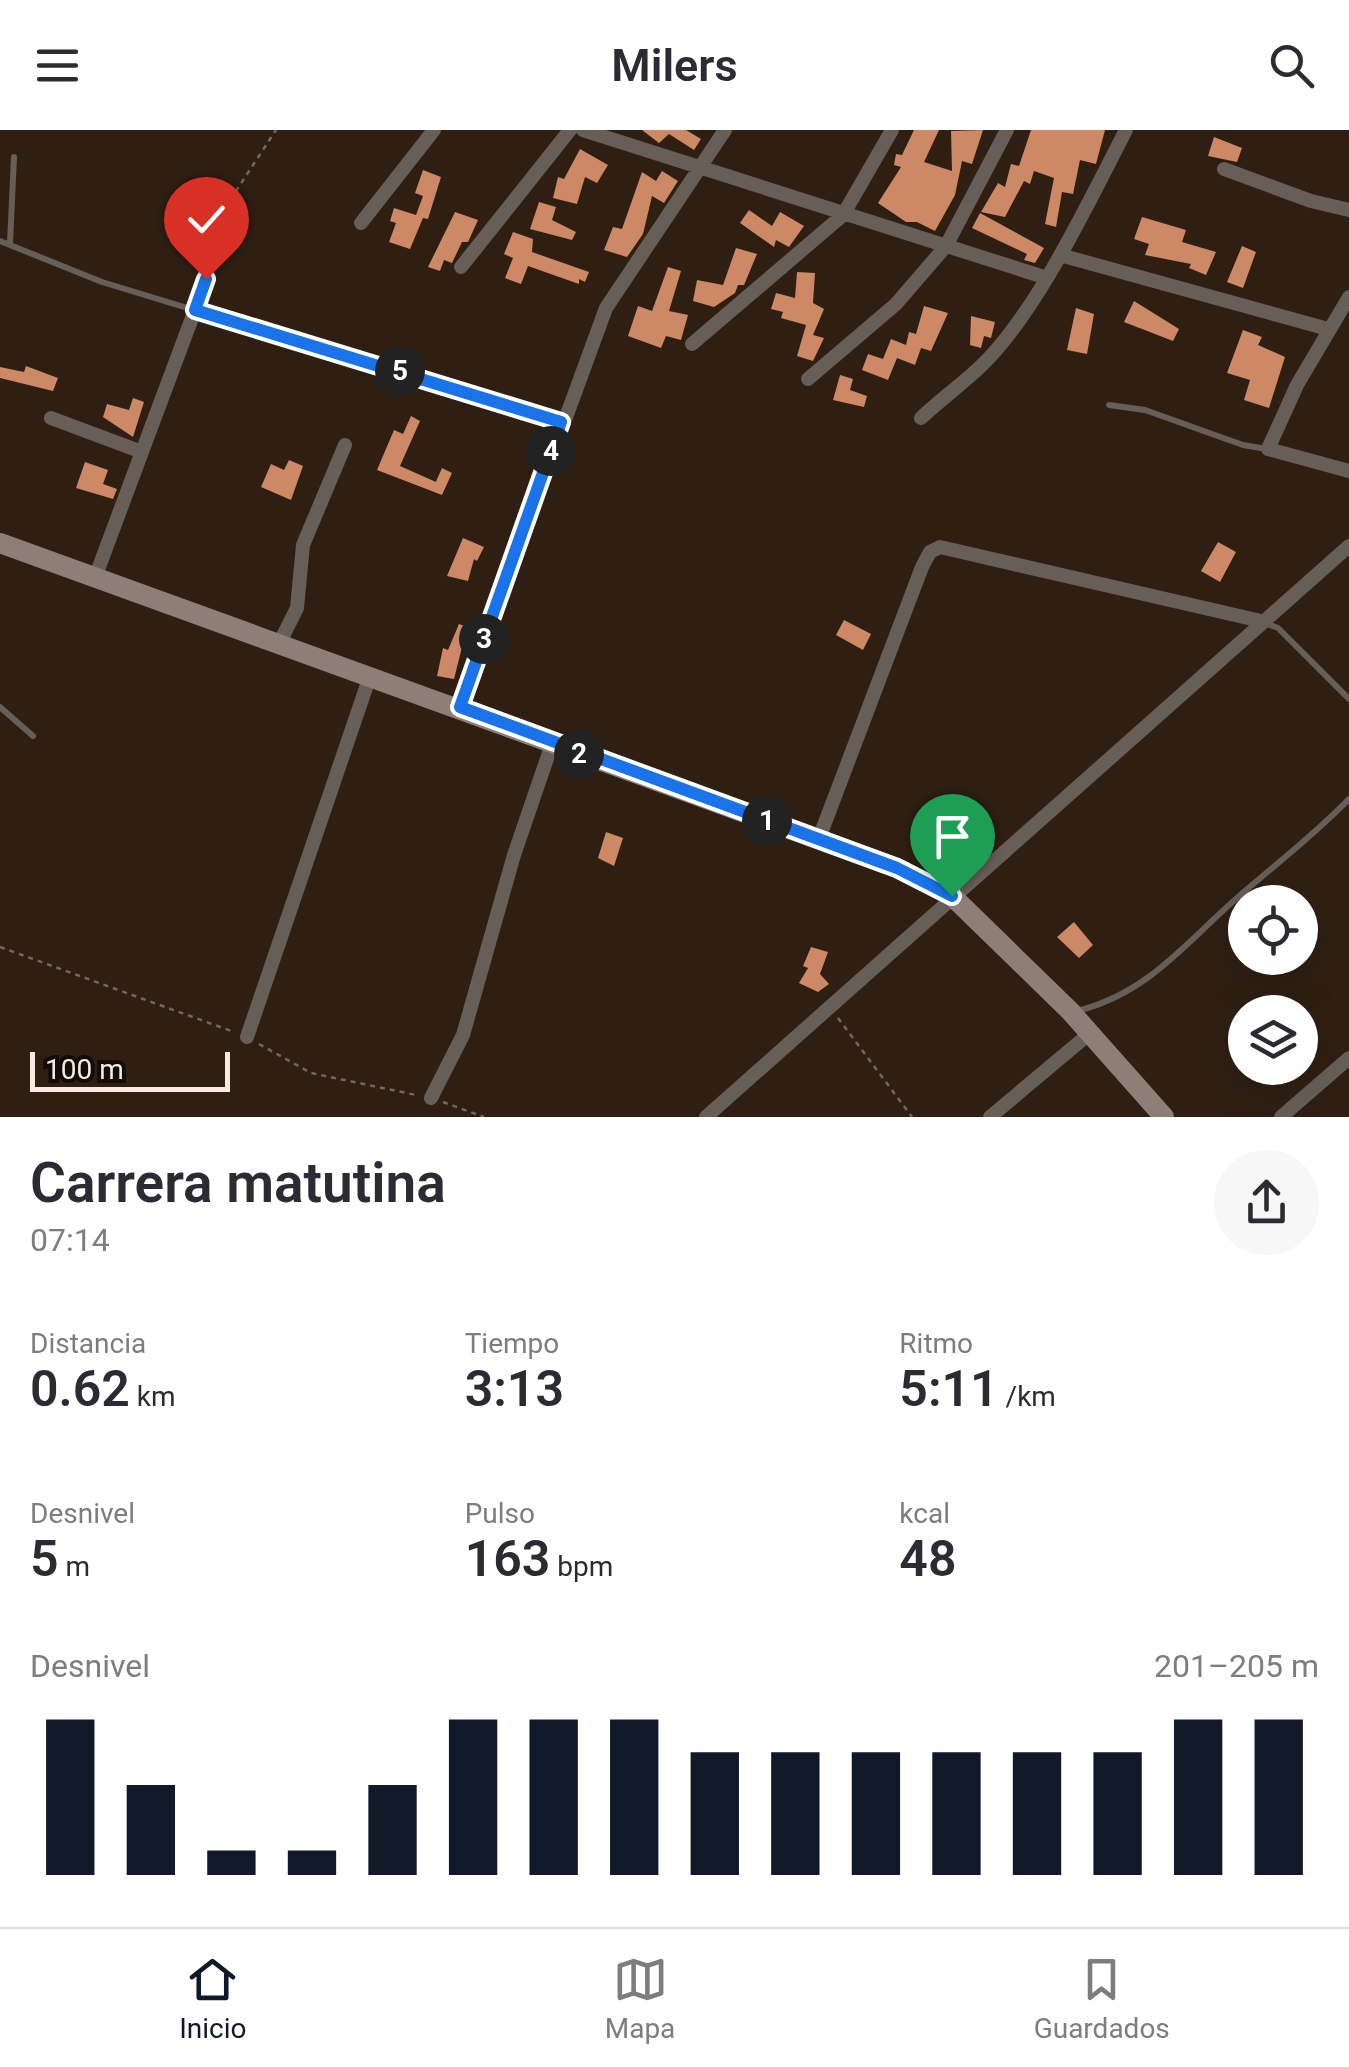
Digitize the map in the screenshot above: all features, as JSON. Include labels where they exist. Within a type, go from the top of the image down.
[{"type":"street","points":[[361,223],[434,130]]},
{"type":"street","points":[[460,267],[570,130]]},
{"type":"street","points":[[584,130],[1044,277]]},
{"type":"street","points":[[460,707],[561,422],[606,308],[725,130]]},
{"type":"street","points":[[692,344],[843,215],[892,130]]},
{"type":"street","points":[[808,379],[896,304],[946,246],[1007,130]]},
{"type":"street","points":[[921,418],[980,367],[1060,256],[1126,130]]},
{"type":"street","points":[[1224,169],[1311,201],[1349,210]]},
{"type":"street","points":[[1060,256],[1328,329]]},
{"type":"street","points":[[1349,297],[1328,329],[1268,449],[1349,471]]},
{"type":"street","points":[[96,575],[195,310]]},
{"type":"street","points":[[51,418],[142,452]]},
{"type":"street","points":[[280,642],[297,608],[302,545],[345,446]]},
{"type":"street","points":[[0,543],[897,868],[952,896],[1070,1012],[1164,1117]]},
{"type":"street","points":[[706,1117],[1349,546]]},
{"type":"street","points":[[818,840],[922,566],[930,552],[940,547],[1261,622]]},
{"type":"street","points":[[247,1037],[370,676]]},
{"type":"street","points":[[431,1098],[462,1035],[552,744]]},
{"type":"street","points":[[990,1117],[1089,1034]]},
{"type":"street","points":[[1281,1117],[1349,1058]]},
{"type":"lane","points":[[10,243],[14,157]]},
{"type":"lane","points":[[0,241],[102,282],[561,422]]},
{"type":"lane","points":[[1109,404],[1146,410],[1268,449]]},
{"type":"lane","points":[[1261,622],[1278,628],[1349,698]]},
{"type":"lane","points":[[0,707],[33,736]]},
{"type":"lane","points":[[1070,1012],[1129,994],[1245,891],[1299,850],[1349,799]]},
{"type":"path","points":[[195,310],[220,252],[236,191],[276,130]]},
{"type":"path","points":[[830,1007],[912,1117]]},
{"type":"building","points":[[642,130],[686,130],[701,139],[694,150],[669,134],[659,143]]},
{"type":"building","points":[[914,130],[939,130],[924,162],[952,171],[951,131],[983,130],[972,164],[962,161],[955,195],[935,231],[917,222],[906,222],[878,203],[901,167],[894,165],[896,154],[902,155]]},
{"type":"building","points":[[1031,130],[1105,130],[1096,164],[1080,160],[1073,194],[1062,192],[1056,227],[1045,224],[1054,178],[1034,171],[1030,184],[1024,181],[1005,217],[981,212],[998,183],[1005,187],[1011,164],[1019,166]]},
{"type":"building","points":[[1214,137],[1242,148],[1237,162],[1208,156]]},
{"type":"building","points":[[580,149],[608,165],[597,183],[585,177],[577,204],[553,198],[558,177],[564,179]]},
{"type":"building","points":[[423,170],[441,177],[428,219],[423,218],[410,249],[389,242],[396,223],[390,221],[394,208],[416,215],[423,196],[415,193]]},
{"type":"building","points":[[662,171],[678,181],[664,203],[652,196],[643,234],[627,257],[604,250],[613,227],[622,229],[642,172],[656,181]]},
{"type":"building","points":[[539,202],[556,207],[552,220],[576,232],[572,240],[530,229]]},
{"type":"building","points":[[749,210],[772,226],[780,212],[804,226],[789,247],[776,240],[774,247],[740,223]]},
{"type":"building","points":[[455,212],[478,220],[468,242],[462,242],[452,263],[444,260],[440,271],[428,267]]},
{"type":"building","points":[[980,213],[1044,248],[1035,263],[1024,260],[1027,254],[972,228]]},
{"type":"building","points":[[1142,217],[1186,230],[1182,242],[1216,252],[1206,275],[1189,268],[1191,264],[1145,255],[1149,244],[1134,239]]},
{"type":"building","points":[[513,232],[533,239],[532,252],[589,272],[585,282],[579,279],[579,284],[528,266],[521,284],[505,278],[513,258],[504,254]]},
{"type":"building","points":[[1242,246],[1256,252],[1243,288],[1227,282]]},
{"type":"building","points":[[736,248],[757,254],[744,285],[738,285],[735,293],[714,307],[693,301],[697,280],[723,285]]},
{"type":"building","points":[[668,267],[681,271],[669,311],[688,315],[681,340],[666,336],[661,348],[628,336],[638,306],[652,311]]},
{"type":"building","points":[[797,272],[815,273],[813,303],[824,309],[813,335],[824,338],[813,361],[797,356],[806,325],[781,318],[783,312],[771,309],[776,293],[795,298]]},
{"type":"building","points":[[1134,301],[1179,329],[1173,341],[1124,322]]},
{"type":"building","points":[[924,306],[948,313],[931,351],[921,348],[915,365],[897,358],[888,380],[862,370],[868,354],[883,359],[891,339],[906,345],[909,332],[916,334]]},
{"type":"building","points":[[1076,308],[1094,314],[1087,354],[1067,350]]},
{"type":"building","points":[[971,316],[995,322],[991,338],[984,336],[981,348],[970,345]]},
{"type":"building","points":[[1243,330],[1262,337],[1258,345],[1285,357],[1269,408],[1244,400],[1250,380],[1227,373]]},
{"type":"building","points":[[26,366],[58,378],[53,391],[0,378],[0,367],[24,372]]},
{"type":"building","points":[[840,375],[853,379],[850,390],[867,396],[864,407],[833,400]]},
{"type":"building","points":[[133,398],[144,402],[133,437],[103,417],[107,404],[129,410]]},
{"type":"building","points":[[411,416],[420,421],[400,466],[436,482],[442,468],[452,473],[442,495],[377,470],[394,430],[403,434]]},
{"type":"building","points":[[289,460],[303,466],[291,500],[261,487],[271,464],[284,470]]},
{"type":"building","points":[[85,462],[108,470],[103,484],[117,489],[113,499],[76,488]]},
{"type":"building","points":[[463,538],[484,547],[477,561],[474,559],[468,581],[447,576]]},
{"type":"building","points":[[1218,542],[1236,552],[1220,582],[1201,571]]},
{"type":"building","points":[[844,620],[871,634],[863,650],[836,635]]},
{"type":"building","points":[[459,624],[477,631],[470,650],[462,647],[454,679],[437,676],[443,648],[448,650]]},
{"type":"building","points":[[606,832],[623,838],[614,866],[598,858]]},
{"type":"building","points":[[1074,922],[1093,945],[1079,958],[1057,937]]},
{"type":"building","points":[[811,947],[828,952],[820,974],[829,984],[818,992],[799,983],[808,968],[803,966]]},
{"type":"route","points":[[206,279],[195,310],[561,422],[460,707],[897,868],[952,896]]}]
